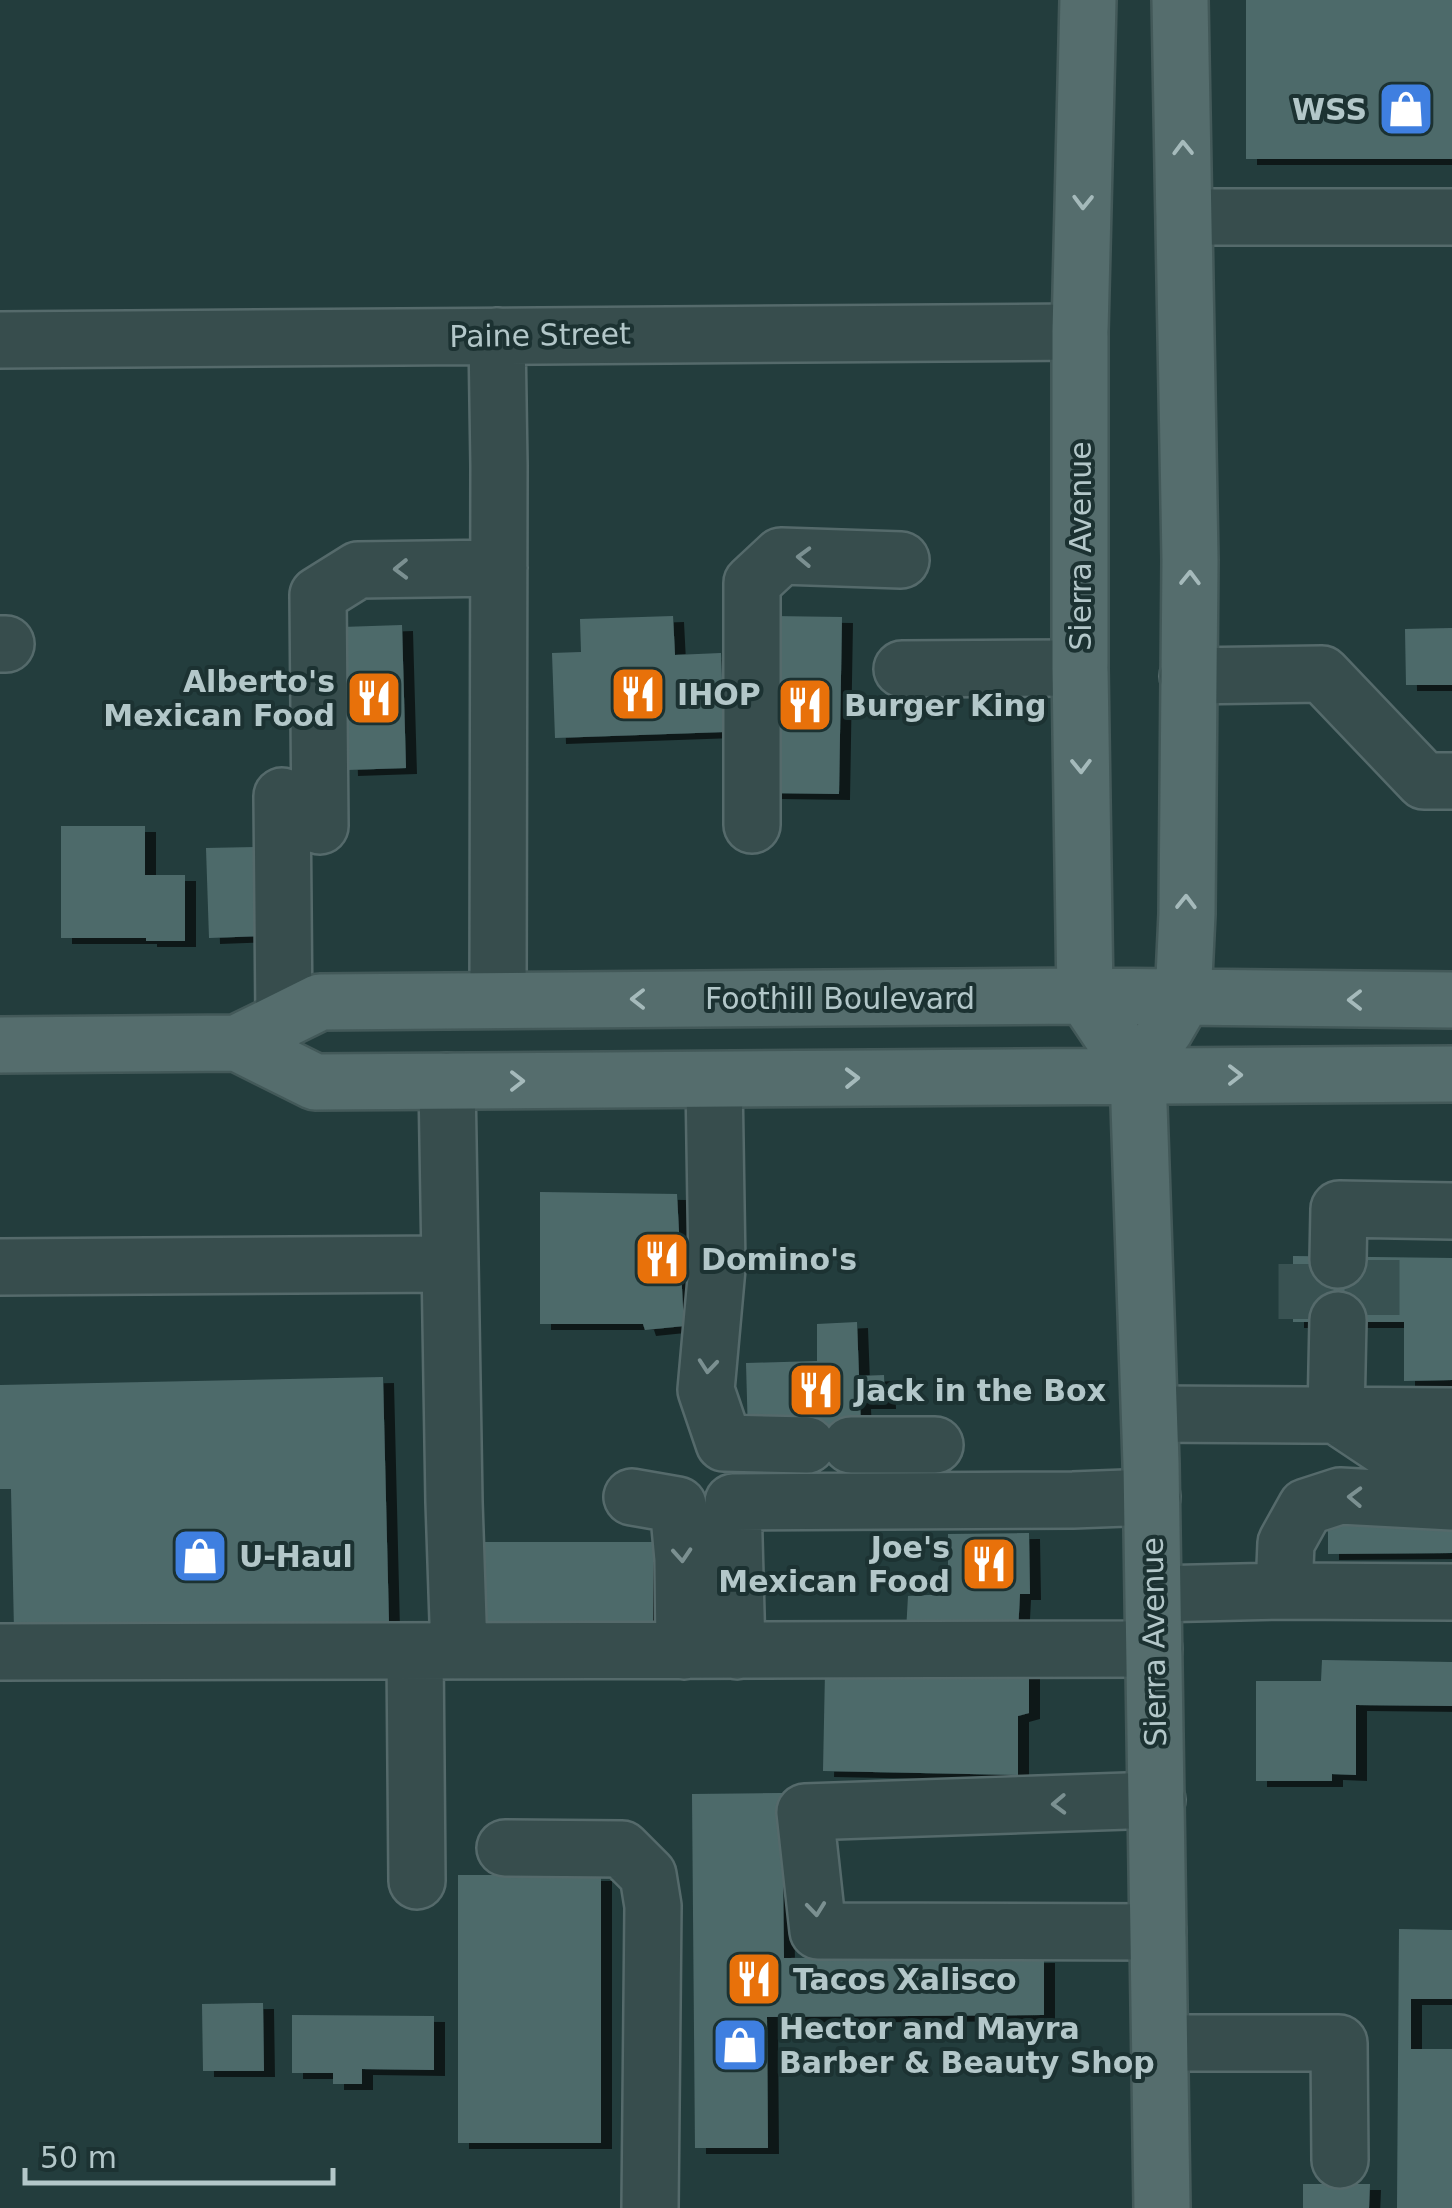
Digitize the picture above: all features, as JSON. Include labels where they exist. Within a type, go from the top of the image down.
[{"type":"main road","name":"Sierra Avenue","points":[[1085,996],[1080,332],[1088,0]]},
{"type":"main road","points":[[1085,996],[1138,1075],[1182,999],[1190,560],[1180,0]]},
{"type":"main road","name":"Foothill Boulevard","points":[[0,1045],[261,1031],[320,1002],[1085,996],[1452,1000]]},
{"type":"main road","name":"Foothill Boulevard","points":[[261,1031],[315,1082],[1452,1074]]},
{"type":"main road","name":"Sierra Avenue","points":[[1138,1075],[1154,1594],[1162,2208]]},
{"type":"street","points":[[1184,217],[1452,217]]},
{"type":"street","name":"Paine Street","points":[[0,340],[1080,332]]},
{"type":"street","points":[[497,336],[498,1000]]},
{"type":"street","points":[[752,825],[752,583],[781,556],[901,560]]},
{"type":"street","points":[[261,1031],[301,811],[318,595],[358,570],[499,568]]},
{"type":"street","points":[[902,669],[1080,668]]},
{"type":"street","points":[[1188,676],[1322,674],[1424,781],[1452,781]]},
{"type":"street","points":[[714,1080],[717,1268],[706,1390],[724,1443],[829,1445],[935,1455],[1151,1458],[1338,1415],[1452,1416]]},
{"type":"street","points":[[418,1882],[437,1652],[450,1264],[448,1081]]},
{"type":"street","points":[[1345,1240],[1452,1211]]},
{"type":"street","points":[[0,1267],[450,1264]]},
{"type":"street","points":[[1338,1320],[1338,1415]]},
{"type":"street","points":[[1338,1415],[1387,1450],[1420,1458],[1452,1458]]},
{"type":"street","points":[[710,1651],[733,1502],[1073,1500],[1151,1458]]},
{"type":"street","points":[[1284,1591],[1286,1542],[1306,1506],[1340,1496],[1452,1502]]},
{"type":"street","points":[[632,1497],[678,1505],[684,1559],[710,1651]]},
{"type":"street","points":[[1154,1594],[1452,1592]]},
{"type":"street","points":[[0,1652],[1154,1650]]},
{"type":"street","points":[[1156,1800],[805,1812],[818,1931],[1158,1932]]},
{"type":"street","points":[[504,1848],[622,1849],[648,1875],[653,1924],[650,2208]]},
{"type":"street","points":[[1160,2043],[1339,2043],[1340,2160]]},
{"type":"building","points":[[1246,0],[1452,0],[1452,159],[1246,159]]},
{"type":"building","name":"IHOP","points":[[673,616],[675,655],[721,653],[724,732],[555,738],[552,653],[581,652],[580,619]]},
{"type":"building","name":"Burger King","points":[[771,616],[842,617],[839,794],[768,793]]},
{"type":"building","name":"Alberto's Mexican Food","points":[[402,625],[406,768],[347,770],[342,627]]},
{"type":"building","points":[[1452,628],[1452,685],[1406,685],[1405,629]]},
{"type":"building","points":[[61,826],[145,826],[145,875],[185,875],[185,941],[61,938]]},
{"type":"building","points":[[260,847],[262,936],[209,938],[206,848]]},
{"type":"building","points":[[540,1192],[677,1194],[684,1326],[645,1330],[643,1324],[540,1324]]},
{"type":"building","points":[[1293,1256],[1452,1258],[1452,1380],[1404,1381],[1404,1322],[1293,1322]]},
{"type":"building","name":"Jack in the Box","points":[[857,1322],[859,1376],[884,1375],[885,1403],[860,1403],[861,1424],[851,1460],[748,1434],[746,1363],[817,1361],[817,1324]]},
{"type":"building","name":"U-Haul","points":[[383,1377],[389,1623],[14,1630],[11,1489],[0,1489],[0,1385]]},
{"type":"building","points":[[1452,1514],[1452,1553],[1328,1554],[1328,1515]]},
{"type":"building","points":[[1029,1533],[1030,1594],[1020,1594],[1018,1632],[906,1632],[908,1596],[948,1594],[948,1534]]},
{"type":"building","points":[[483,1542],[653,1542],[653,1633],[484,1634]]},
{"type":"building","points":[[1322,1660],[1452,1662],[1452,1706],[1356,1705],[1356,1775],[1332,1774],[1332,1781],[1256,1781],[1256,1681],[1321,1681]]},
{"type":"building","points":[[1029,1668],[1029,1713],[1018,1716],[1018,1775],[823,1771],[825,1672]]},
{"type":"building","points":[[782,1793],[784,1958],[1044,1957],[1044,2015],[767,2017],[768,2148],[695,2148],[692,1794]]},
{"type":"building","points":[[458,1875],[601,1875],[601,2143],[458,2143]]},
{"type":"building","points":[[1399,1929],[1452,1930],[1452,1999],[1411,1999],[1411,2049],[1452,2049],[1452,2208],[1397,2208]]},
{"type":"building","points":[[263,2003],[264,2071],[203,2071],[202,2004]]},
{"type":"building","points":[[292,2015],[434,2016],[434,2070],[362,2069],[362,2084],[333,2084],[333,2073],[292,2073]]},
{"type":"building","points":[[1303,2184],[1370,2184],[1369,2208],[1303,2208]]},
{"type":"tunnel","points":[[1306,1260],[1306,1319]]},
{"type":"tunnel","points":[[1372,1260],[1372,1319]]},
{"type":"place","name":"WSS","points":[[1406,109]]},
{"type":"place","name":"IHOP","points":[[638,694]]},
{"type":"place","name":"Alberto's Mexican Food","points":[[374,698]]},
{"type":"place","name":"Burger King","points":[[805,705]]},
{"type":"place","name":"Domino's","points":[[662,1259]]},
{"type":"place","name":"Jack in the Box","points":[[816,1390]]},
{"type":"place","name":"U-Haul","points":[[200,1556]]},
{"type":"place","name":"Joe's Mexican Food","points":[[989,1564]]},
{"type":"place","name":"Tacos Xalisco","points":[[754,1979]]},
{"type":"place","name":"Hector and Mayra Barber & Beauty Shop","points":[[740,2045]]}]
